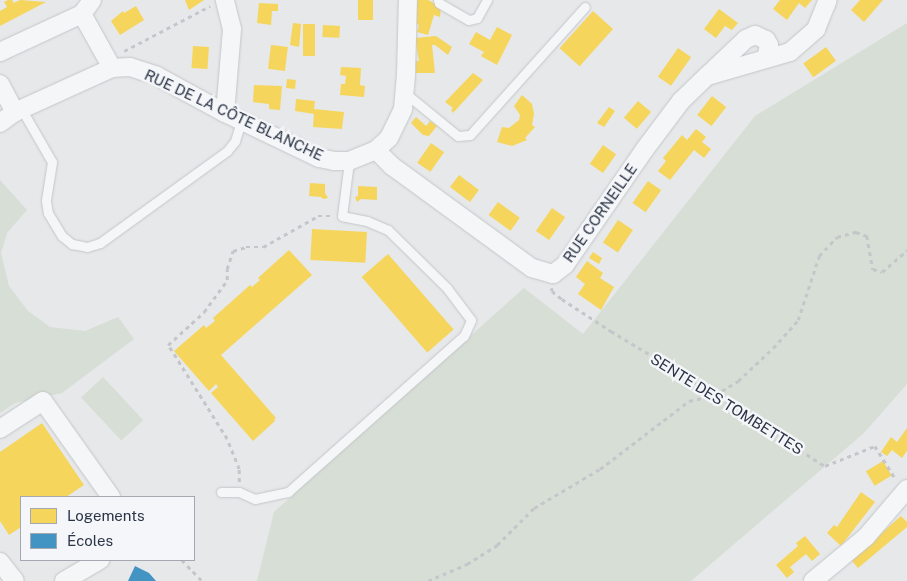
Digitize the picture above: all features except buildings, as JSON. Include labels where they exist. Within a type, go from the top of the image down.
[{"type":"street","name":"RUE DE LA CÔTE BLANCHE","points":[[0,123],[18,111],[110,64],[157,76],[225,113],[319,158],[349,161],[376,150],[389,138],[403,109],[408,0]]},
{"type":"street","name":"RUE CORNEILLE","points":[[707,76],[790,52],[816,29],[828,0]]},
{"type":"street","points":[[219,2],[232,29],[225,113]]},
{"type":"street","points":[[0,52],[87,7],[110,64]]},
{"type":"street","name":"RUE CORNEILLE","points":[[376,150],[392,166],[532,268],[553,274],[565,265],[645,149],[681,101],[746,39],[755,35],[766,40],[769,45],[766,59]]},
{"type":"street","points":[[0,84],[18,111]]},
{"type":"street","points":[[0,429],[43,401],[111,496]]},
{"type":"street","points":[[813,581],[866,537],[904,499]]},
{"type":"street","points":[[64,581],[98,561]]},
{"type":"street","points":[[0,562],[14,581]]},
{"type":"lane","points":[[438,0],[439,3],[469,20],[480,21],[487,0]]},
{"type":"lane","points":[[404,92],[458,136],[470,136],[585,7]]},
{"type":"lane","points":[[18,111],[52,162],[46,201],[48,213],[62,236],[72,244],[87,247],[100,243],[227,151],[235,141],[241,121]]},
{"type":"lane","points":[[221,492],[239,492],[255,499],[288,492],[464,336],[471,320],[447,288],[388,230],[367,222],[342,216],[349,161]]},
{"type":"path","points":[[110,64],[219,2]]},
{"type":"path","points":[[239,492],[239,469],[227,439],[168,345],[204,312],[227,280],[227,269],[234,251],[246,247],[263,246],[318,216],[342,216]]},
{"type":"path","points":[[428,581],[467,564],[498,545],[534,508],[600,469],[688,401],[715,396],[738,380],[773,348],[798,320],[819,256],[836,237],[856,232],[867,236],[873,269],[882,272],[907,250]]},
{"type":"path","name":"SENTE DES TOMBETTES","points":[[553,274],[552,291],[825,466],[875,446],[904,499]]},
{"type":"path","points":[[183,561],[202,581]]},
{"type":"shaded area","points":[[907,23],[907,384],[864,433],[691,581],[257,581],[274,512],[524,288],[583,334],[755,116]]},
{"type":"shaded area","points":[[0,180],[27,210],[7,233],[1,253],[9,286],[28,311],[50,327],[85,331],[118,317],[134,339],[62,393],[15,403],[0,413]]},
{"type":"shaded area","points":[[103,377],[143,420],[121,441],[81,397]]}]
